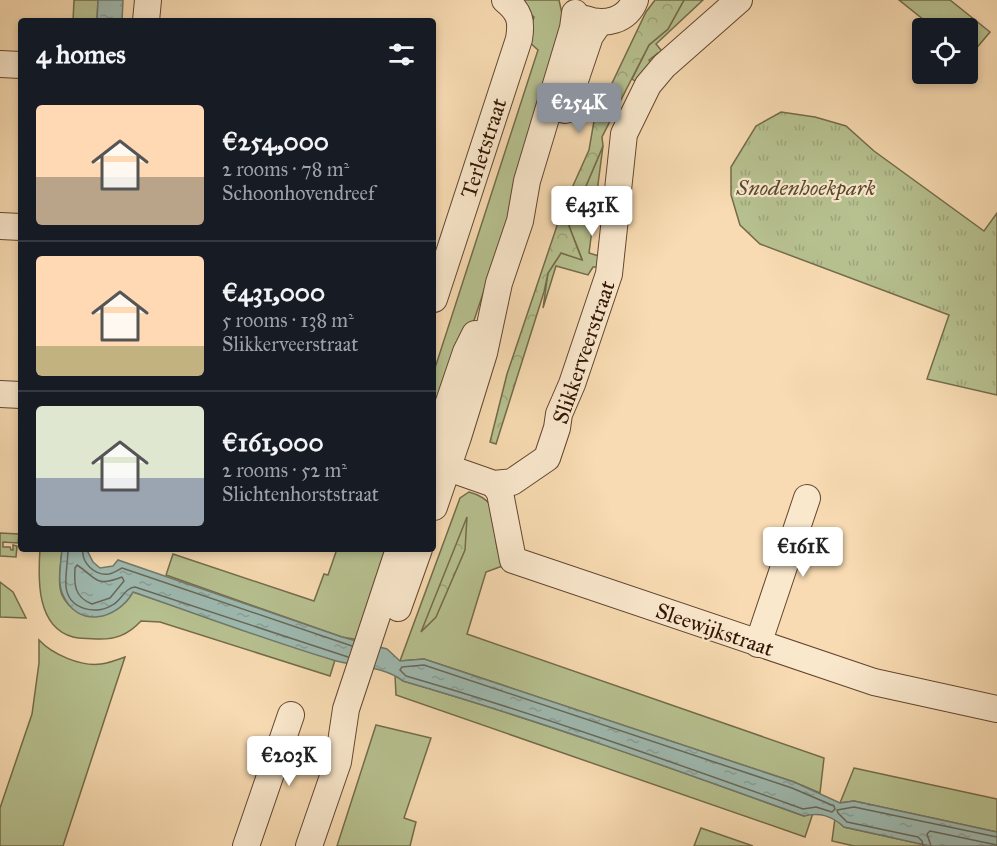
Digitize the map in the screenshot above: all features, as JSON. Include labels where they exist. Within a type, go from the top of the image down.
[{"type":"street","points":[[146,18],[148,0]]},
{"type":"street","name":"Terletstraat","points":[[436,293],[519,39],[521,24],[517,12],[505,0]]},
{"type":"street","points":[[570,6],[586,20],[599,23],[612,21],[624,15],[635,0]]},
{"type":"street","name":"Slikkerveerstraat","points":[[494,484],[512,482],[547,458],[559,414],[572,384],[609,274],[624,134],[641,98],[648,85],[664,66],[739,0]]},
{"type":"street","points":[[520,221],[527,181],[573,28],[570,6]]},
{"type":"street","points":[[436,493],[440,465],[484,353],[499,283],[520,221],[538,186],[590,36],[599,23]]},
{"type":"street","points":[[0,64],[18,65]]},
{"type":"street","points":[[0,226],[18,227]]},
{"type":"street","points":[[436,440],[466,352],[499,283]]},
{"type":"street","points":[[0,394],[18,395]]},
{"type":"street","points":[[440,465],[494,484]]},
{"type":"street","name":"Sleewijkstraat","points":[[494,484],[500,493],[513,560],[874,682],[997,709]]},
{"type":"street","points":[[758,644],[807,498]]},
{"type":"street","points":[[379,638],[398,552]]},
{"type":"street","points":[[309,846],[338,762],[354,735],[365,678],[379,638],[418,552]]},
{"type":"street","points":[[246,846],[291,714]]},
{"type":"green space","points":[[74,0],[98,0],[97,18],[73,18]]},
{"type":"green space","points":[[514,0],[559,0],[565,27],[525,169],[436,433],[436,365],[538,50],[527,40],[534,17]]},
{"type":"green space","points":[[655,0],[684,0],[668,29],[649,45],[602,137],[603,146],[569,226],[582,260],[561,253],[548,273],[496,444],[490,442],[507,374],[563,208],[589,150],[594,121],[646,12]]},
{"type":"green space","points":[[684,0],[703,0],[656,44],[666,56],[663,59],[658,53],[649,60],[654,66],[641,85],[632,79],[649,45],[668,29]]},
{"type":"green space","points":[[899,0],[950,0],[972,18],[922,18]]},
{"type":"green space","points":[[978,22],[990,32],[978,46]]},
{"type":"green space","name":"Snodenhoekpark","points":[[781,112],[815,117],[846,126],[874,151],[984,231],[997,213],[997,395],[927,379],[949,315],[760,244],[740,225],[731,195],[731,167],[756,126]]},
{"type":"green space","points":[[603,146],[589,253],[602,257],[600,267],[593,267],[588,275],[556,266],[543,308],[548,273],[561,253],[582,259],[569,226]]},
{"type":"green space","points":[[469,492],[487,501],[491,506],[494,513],[498,550],[505,565],[486,572],[467,634],[824,758],[820,793],[794,782],[424,659],[400,661],[460,498]]},
{"type":"green space","points":[[467,517],[465,550],[436,617],[421,632]]},
{"type":"green space","points":[[0,533],[18,534],[18,543],[3,542],[3,547],[10,547],[11,550],[13,550],[13,545],[17,546],[16,557],[0,556]]},
{"type":"green space","points":[[40,552],[62,552],[60,585],[62,595],[68,605],[77,611],[87,615],[108,613],[127,601],[133,592],[335,660],[330,676],[160,622],[141,621],[121,636],[109,639],[73,637],[61,632],[46,612],[39,574]]},
{"type":"green space","points":[[336,552],[393,552],[365,641],[342,637],[166,575],[173,554],[314,601],[324,574],[328,575]]},
{"type":"green space","points":[[0,582],[13,592],[26,618],[0,617]]},
{"type":"green space","points":[[39,640],[59,655],[85,663],[104,664],[125,657],[63,846],[0,846],[0,808],[32,714],[39,663]]},
{"type":"green space","points":[[395,675],[403,681],[554,728],[804,816],[813,813],[805,837],[396,695]]},
{"type":"green space","points":[[376,725],[431,738],[404,818],[416,822],[410,846],[337,846]]},
{"type":"green space","points":[[854,768],[997,799],[997,832],[854,801],[840,803]]},
{"type":"green space","points":[[835,818],[844,827],[930,846],[854,846],[832,841]]},
{"type":"green space","points":[[701,828],[753,846],[694,846]]},
{"type":"water","points":[[98,0],[123,0],[122,18],[97,18]]},
{"type":"water","points":[[62,552],[88,552],[93,562],[100,568],[113,566],[118,560],[342,637],[387,649],[400,661],[424,659],[794,782],[840,803],[854,801],[997,832],[997,846],[930,846],[844,827],[825,816],[815,814],[804,816],[554,728],[403,681],[387,672],[308,652],[133,592],[126,602],[108,614],[98,617],[88,616],[78,613],[70,606],[61,590]]}]
